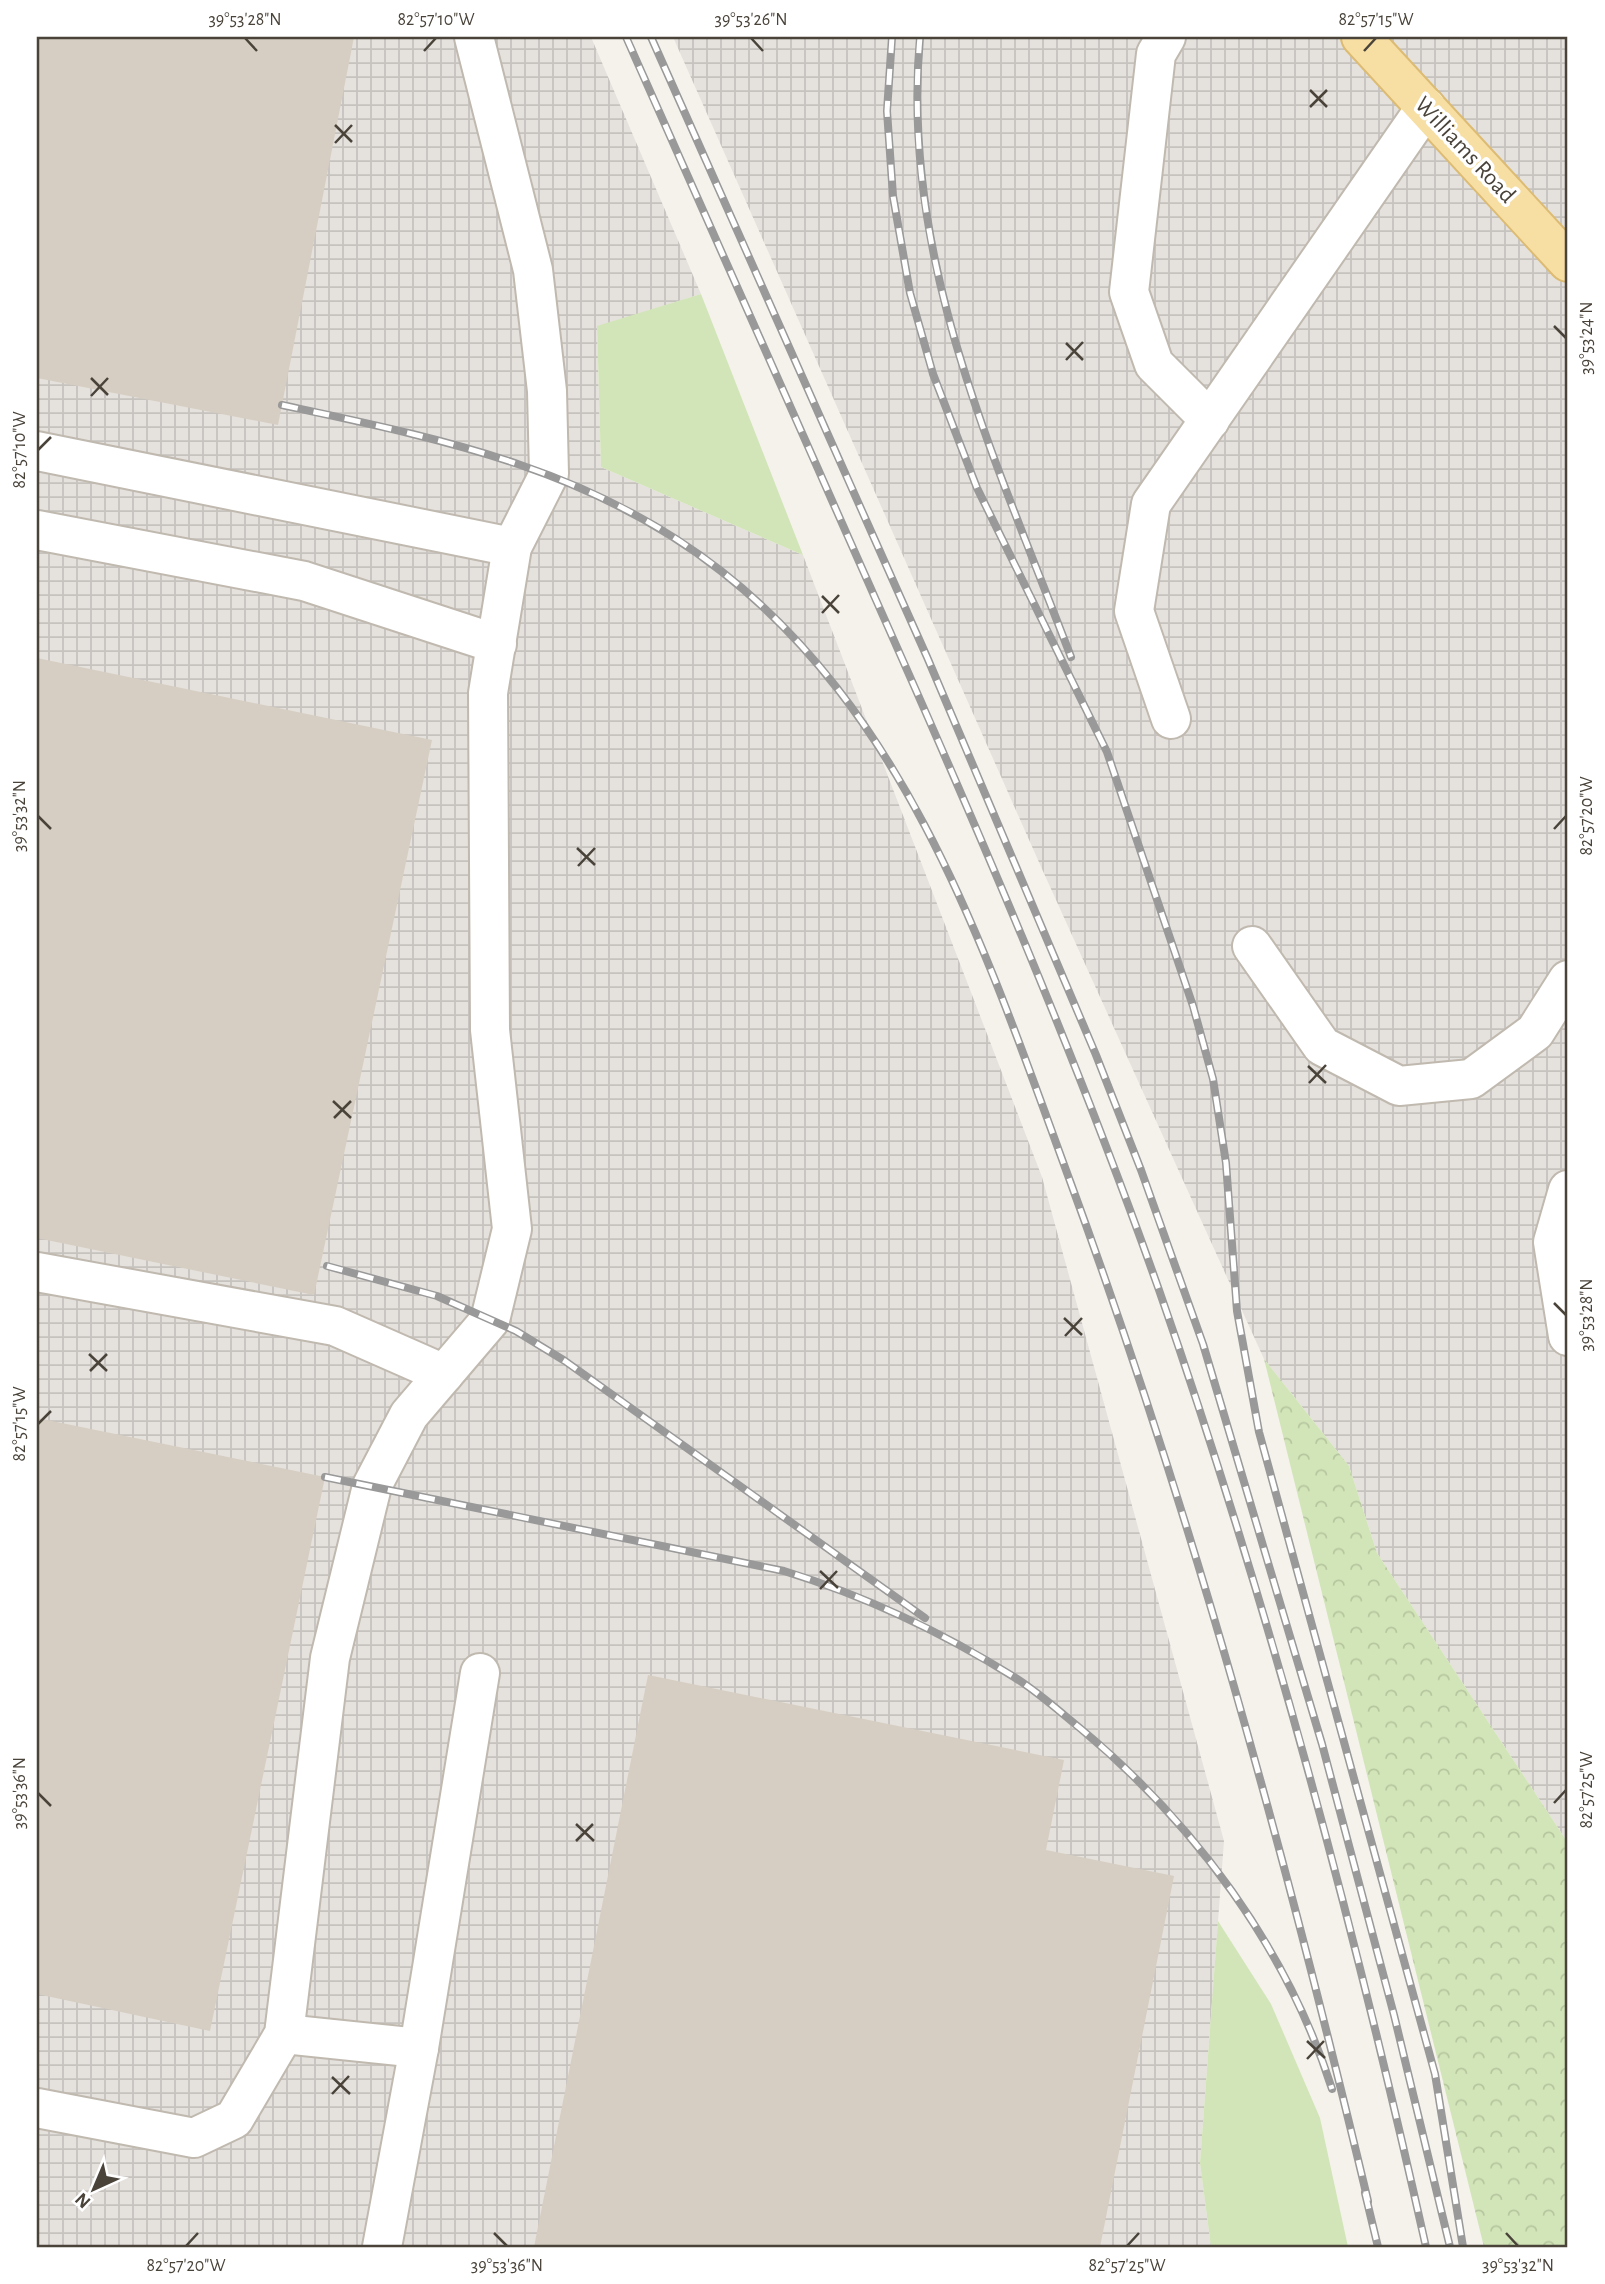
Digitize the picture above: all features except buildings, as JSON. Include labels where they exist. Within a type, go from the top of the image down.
[{"type":"main road","name":"Williams Road","points":[[1362,37],[1568,262]]},
{"type":"lane","points":[[37,2108],[194,2138],[234,2119],[284,2034],[333,1645],[372,1486],[409,1415],[490,1320],[512,1229],[490,1030],[488,693],[512,547],[549,474],[548,391],[533,270],[474,37]]},
{"type":"lane","points":[[1166,37],[1156,54],[1129,292],[1154,364],[1210,420]]},
{"type":"lane","points":[[1171,719],[1134,611],[1151,504],[1426,107]]},
{"type":"lane","points":[[37,451],[512,547]]},
{"type":"lane","points":[[37,530],[304,581],[497,644]]},
{"type":"lane","points":[[1252,946],[1322,1046],[1399,1086],[1471,1079],[1535,1031],[1568,980]]},
{"type":"lane","points":[[1568,1190],[1553,1242],[1568,1336]]},
{"type":"lane","points":[[37,1272],[335,1326],[444,1374]]},
{"type":"lane","points":[[382,2247],[419,2048],[480,1673]]},
{"type":"lane","points":[[284,2034],[419,2048]]},
{"type":"shaded area","points":[[37,37],[591,37],[701,294],[597,327],[601,467],[803,555],[1042,1177],[1224,1841],[1200,2163],[1211,2247],[37,2247]]},
{"type":"shaded area","points":[[673,37],[1568,37],[1568,1843],[1377,1553],[1349,1466],[1264,1359],[1042,869]]},
{"type":"green space","points":[[701,294],[803,555],[601,467],[597,326]]},
{"type":"green space","points":[[1264,1359],[1349,1466],[1377,1553],[1568,1843],[1568,2247],[1484,2247]]},
{"type":"green space","points":[[1218,1921],[1271,2004],[1320,2118],[1348,2247],[1211,2247],[1200,2163]]},
{"type":"railway","points":[[626,37],[988,856],[1060,1028],[1159,1290],[1237,1526],[1306,1764],[1369,2005],[1426,2247]]},
{"type":"railway","points":[[651,37],[927,657],[1096,1055],[1141,1170],[1203,1344],[1322,1744],[1394,2015],[1450,2247]]},
{"type":"railway","points":[[892,37],[887,111],[893,196],[910,293],[933,374],[977,488],[1107,752],[1193,1006],[1213,1079],[1226,1163],[1237,1311],[1259,1432],[1435,2074],[1463,2247]]},
{"type":"railway","points":[[920,37],[918,119],[924,199],[939,277],[959,354],[984,431],[1071,657]]},
{"type":"railway","points":[[282,405],[456,445],[512,462],[620,506],[671,536],[721,571],[788,631],[845,699],[894,772],[937,850],[975,931],[1008,1014],[1070,1181],[1156,1432],[1234,1686],[1270,1815],[1368,2201]]},
{"type":"railway","points":[[327,1266],[437,1296],[516,1331],[565,1361],[925,1618]]},
{"type":"railway","points":[[325,1477],[784,1571],[902,1616],[1014,1677],[1081,1729],[1162,1805],[1232,1891],[1290,1986],[1332,2089]]},
{"type":"railway","points":[[1365,2193],[1378,2247]]}]
